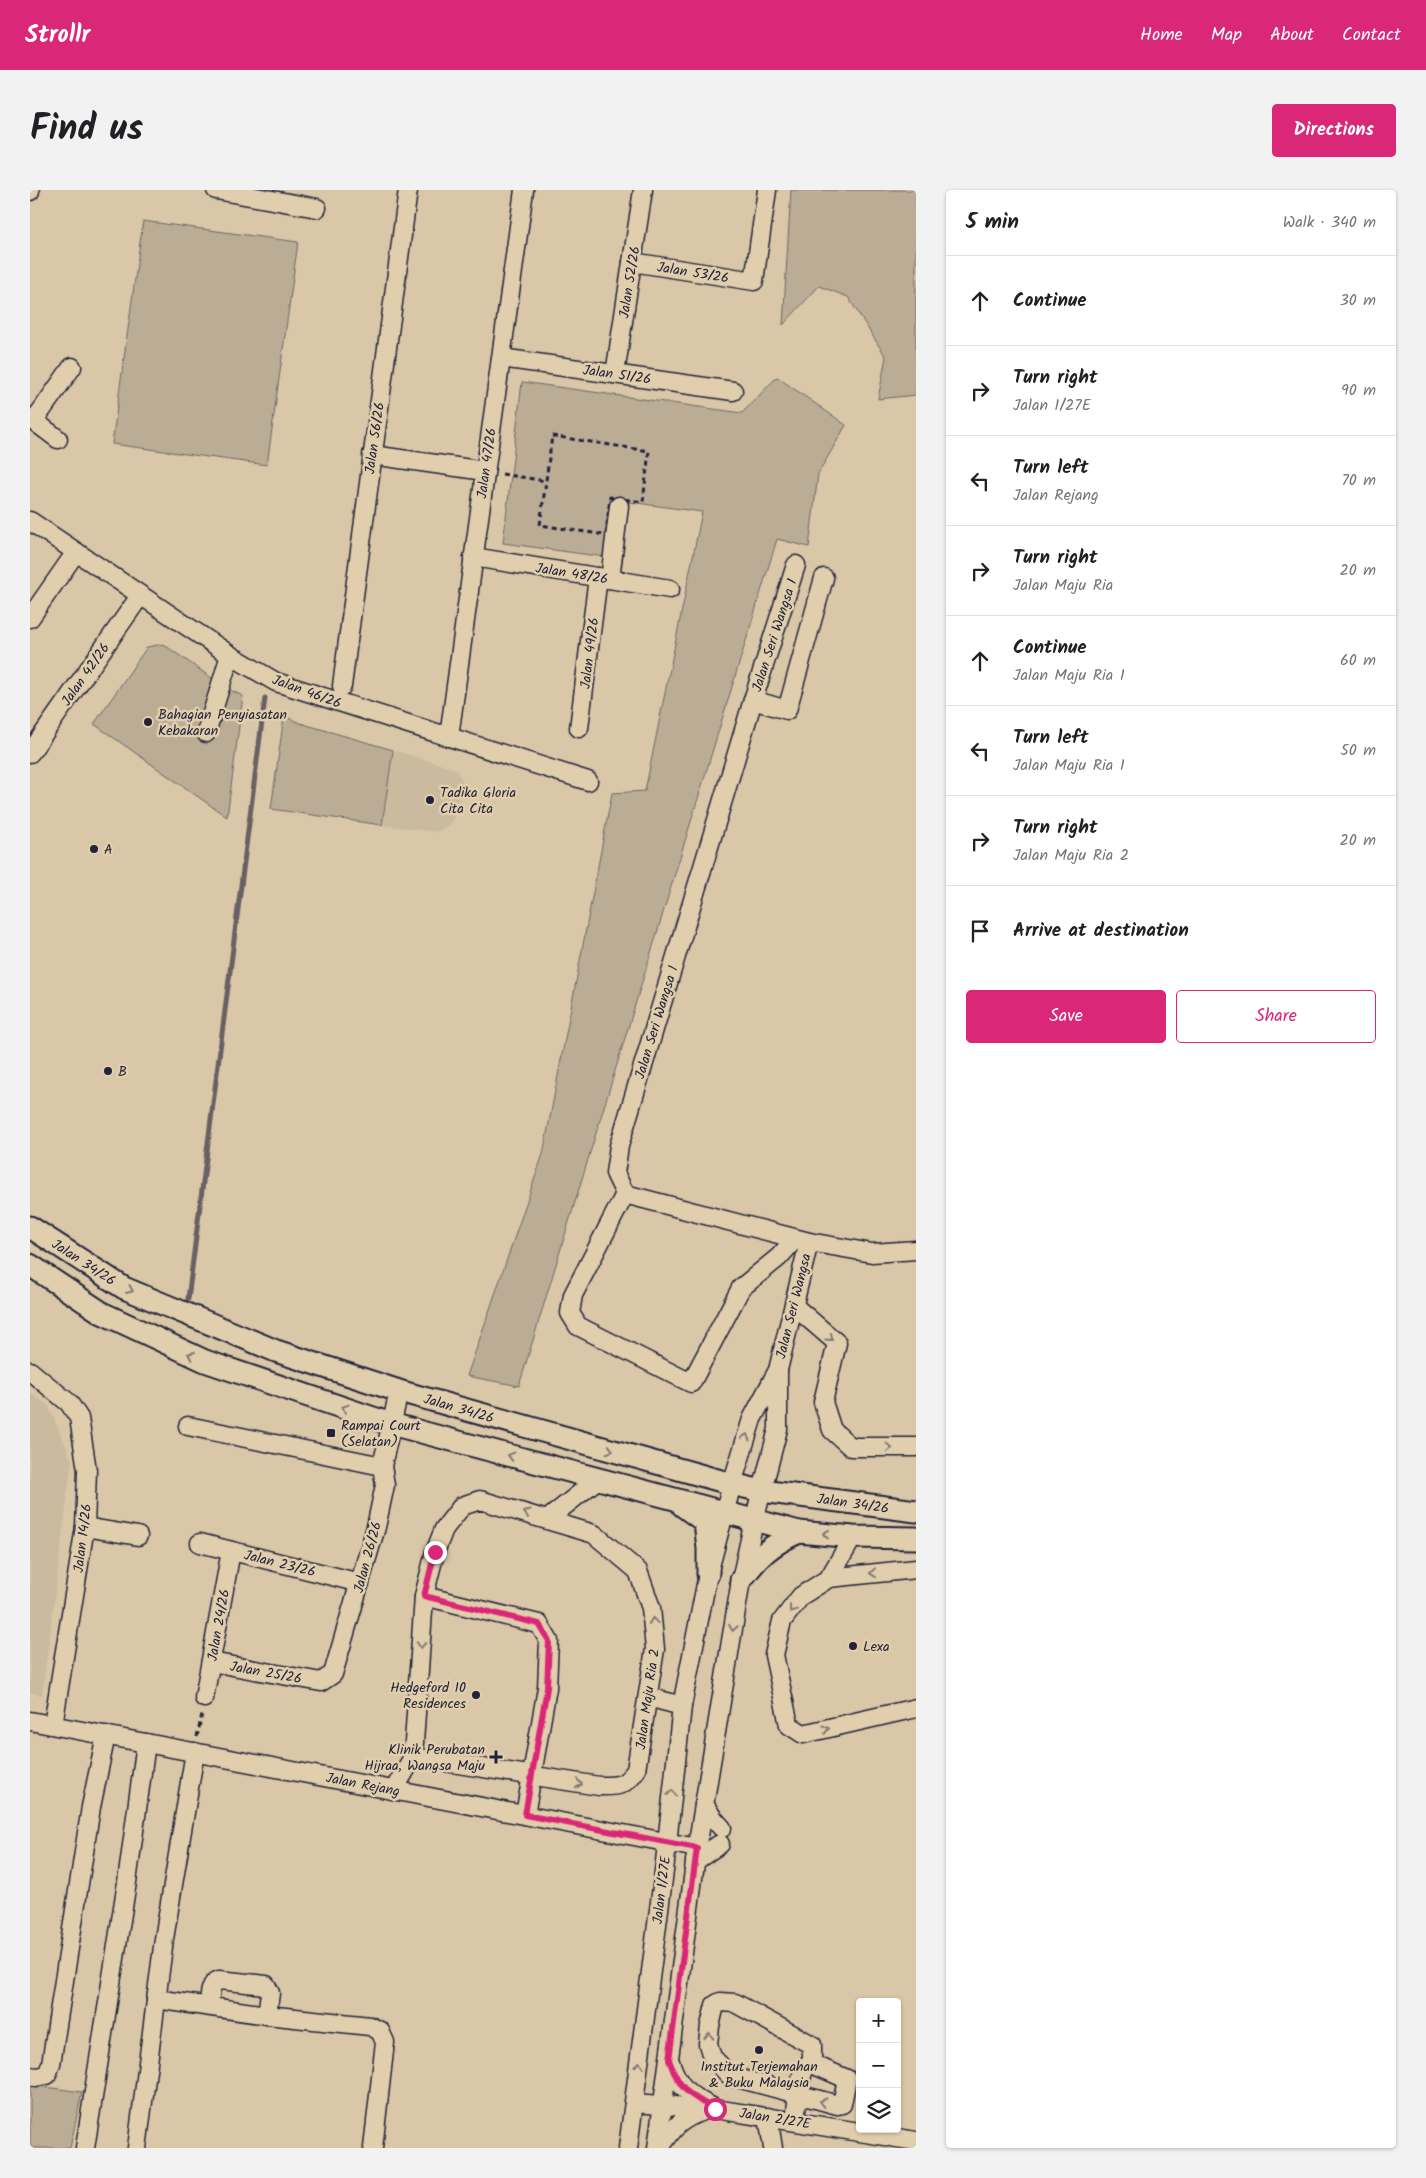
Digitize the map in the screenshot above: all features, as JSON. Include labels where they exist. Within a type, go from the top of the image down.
[{"type":"main road","name":"Jalan 34/26","points":[[30,1227],[124,1288],[276,1351],[398,1391],[762,1491],[916,1511]]},
{"type":"main road","points":[[30,1265],[102,1313],[206,1361],[391,1424],[799,1532],[853,1537],[916,1538]]},
{"type":"main road","points":[[665,1497],[685,1508],[704,1522],[708,1548],[708,1574]]},
{"type":"main road","points":[[741,1580],[754,1562],[768,1548],[799,1532]]},
{"type":"street","points":[[216,190],[268,195],[317,208]]},
{"type":"street","name":"Jalan 56/26","points":[[342,686],[408,190]]},
{"type":"street","name":"Jalan 47/26","points":[[448,737],[524,190]]},
{"type":"street","name":"Jalan 52/26","points":[[615,374],[643,190]]},
{"type":"street","name":"Jalan 53/26","points":[[632,262],[754,281],[767,190]]},
{"type":"street","name":"Jalan 51/26","points":[[501,358],[733,391]]},
{"type":"street","points":[[58,438],[32,419],[72,367]]},
{"type":"street","points":[[372,455],[485,472]]},
{"type":"street","name":"Jalan 49/26","points":[[579,728],[604,578],[619,506]]},
{"type":"street","name":"Jalan 46/26","points":[[30,521],[230,655],[276,682],[588,781]]},
{"type":"street","points":[[30,618],[76,552]]},
{"type":"street","name":"Jalan 48/26","points":[[473,558],[670,589]]},
{"type":"street","name":"Jalan Seri Wangsa 1","points":[[625,1194],[615,1173],[619,1146],[753,700],[796,565]]},
{"type":"street","points":[[753,700],[786,710],[824,578]]},
{"type":"street","name":"Jalan 42/26","points":[[30,753],[140,596]]},
{"type":"street","points":[[206,733],[230,655]]},
{"type":"street","points":[[802,1241],[741,1288],[691,1383],[578,1326],[570,1314],[573,1295],[625,1194],[802,1241],[872,1252],[916,1250]]},
{"type":"street","name":"Jalan Seri Wangsa","points":[[732,1484],[752,1419],[778,1370],[794,1306],[802,1241]]},
{"type":"street","points":[[794,1306],[837,1343],[823,1402],[832,1430],[850,1447],[916,1447]]},
{"type":"street","name":"Jalan Seri Wangsa","points":[[762,1491],[778,1429],[778,1370]]},
{"type":"street","name":"Jalan 14/26","points":[[30,1371],[69,1403],[79,1418],[87,1470],[85,1526],[53,1725]]},
{"type":"street","name":"Jalan 26/26","points":[[321,1682],[333,1674],[376,1526],[385,1485],[382,1466],[398,1391]]},
{"type":"street","points":[[188,1426],[382,1466]]},
{"type":"street","points":[[548,1519],[598,1480]]},
{"type":"street","points":[[708,1574],[732,1484]]},
{"type":"street","points":[[659,2148],[696,1854],[741,1580],[762,1491]]},
{"type":"street","name":"Jalan Maju Ria 2","points":[[480,1500],[548,1519],[594,1534],[638,1571],[652,1608],[655,1649],[636,1770],[629,1781],[620,1786],[599,1786],[530,1777],[413,1757],[424,1596],[435,1552],[444,1529],[462,1506],[480,1500]]},
{"type":"street","points":[[85,1526],[138,1536]]},
{"type":"street","points":[[829,1578],[853,1537]]},
{"type":"street","name":"Jalan 23/26","points":[[200,1542],[360,1583]]},
{"type":"street","name":"Jalan 24/26","points":[[204,1698],[231,1551]]},
{"type":"street","points":[[916,1569],[829,1578],[801,1596],[782,1621],[774,1656],[789,1725],[803,1734],[916,1708]]},
{"type":"street","name":"Jalan 1/27E","points":[[628,2148],[667,1842],[682,1706],[708,1574]]},
{"type":"street","points":[[424,1596],[539,1624],[549,1641],[547,1688],[530,1777],[525,1815]]},
{"type":"street","name":"Jalan 25/26","points":[[211,1662],[321,1682]]},
{"type":"street","points":[[648,1697],[682,1706]]},
{"type":"street","name":"Jalan Rejang","points":[[30,1721],[667,1842],[696,1854]]},
{"type":"street","points":[[30,2076],[47,2075],[51,2064],[91,1807],[106,1735]]},
{"type":"street","points":[[85,2148],[127,1882],[146,1743]]},
{"type":"street","points":[[137,2148],[156,1999],[194,1752]]},
{"type":"street","points":[[394,1790],[413,1757]]},
{"type":"street","points":[[696,1854],[721,1836],[704,1804]]},
{"type":"street","points":[[209,2006],[212,1985],[215,1981],[266,1986],[270,1993],[267,2015]]},
{"type":"street","points":[[156,1999],[267,2015],[370,2026],[380,2031],[385,2042],[374,2148]]},
{"type":"street","points":[[795,2121],[798,2096],[803,2069],[807,2065],[812,2064],[847,2079],[842,2104],[838,2105],[798,2096],[730,2076],[712,2057],[708,2044],[710,2026],[716,2004],[720,2002],[735,2003],[812,2045],[812,2064]]},
{"type":"street","points":[[669,2060],[676,2080],[685,2091],[712,2109]]},
{"type":"street","name":"Jalan 2/27E","points":[[634,2103],[712,2109],[916,2141]]},
{"type":"street","points":[[659,2148],[686,2118],[712,2109]]},
{"type":"street","points":[[768,2117],[773,2148]]},
{"type":"path","points":[[552,436],[649,451],[643,502],[610,497],[606,535],[540,524],[546,481],[552,436]]},
{"type":"path","points":[[485,472],[546,481]]},
{"type":"path","points":[[194,1752],[204,1698]]},
{"type":"shaded area","points":[[791,190],[916,190],[916,395],[878,399],[886,357],[848,297],[819,286],[783,325]]},
{"type":"shaded area","points":[[143,221],[298,242],[267,465],[112,444]]},
{"type":"shaded area","points":[[777,377],[846,425],[818,474],[809,547],[777,539],[519,1386],[467,1376],[543,1154],[612,793],[645,791],[702,512],[615,500],[605,557],[503,543],[522,382],[742,413]]},
{"type":"shaded area","points":[[163,644],[226,688],[243,696],[227,817],[94,724],[147,647]]},
{"type":"shaded area","points":[[284,716],[300,723],[393,750],[382,825],[271,809]]},
{"type":"shaded area","points":[[393,750],[456,769],[463,782],[452,823],[437,832],[382,825]]},
{"type":"shaded area","points":[[30,1393],[48,1405],[72,1460],[42,1695],[30,1693]]},
{"type":"shaded area","points":[[30,2085],[82,2092],[70,2148],[30,2148]]},
{"type":"waterway","points":[[188,1299],[265,698]]},
{"type":"place","name":"Bahagian Penyiasatan Kebakaran","points":[[148,722]]},
{"type":"place","name":"Tadika Gloria Cita Cita","points":[[430,800]]},
{"type":"place","name":"A","points":[[94,849]]},
{"type":"place","name":"B","points":[[108,1071]]},
{"type":"place","name":"Rampai Court (Selatan)","points":[[331,1433]]},
{"type":"place","name":"Lexa","points":[[853,1646]]},
{"type":"place","name":"Hedgeford 10 Residences","points":[[476,1695]]},
{"type":"place","name":"Klinik Perubatan Hijraa, Wangsa Maju","points":[[496,1757]]},
{"type":"place","name":"Institut Terjemahan & Buku Malaysia","points":[[759,2050]]},
{"type":"route","points":[[435,1552],[424,1596],[539,1624],[549,1641],[547,1688],[530,1777],[525,1815],[697,1848],[669,2060],[676,2080],[685,2091],[715,2109]]}]
